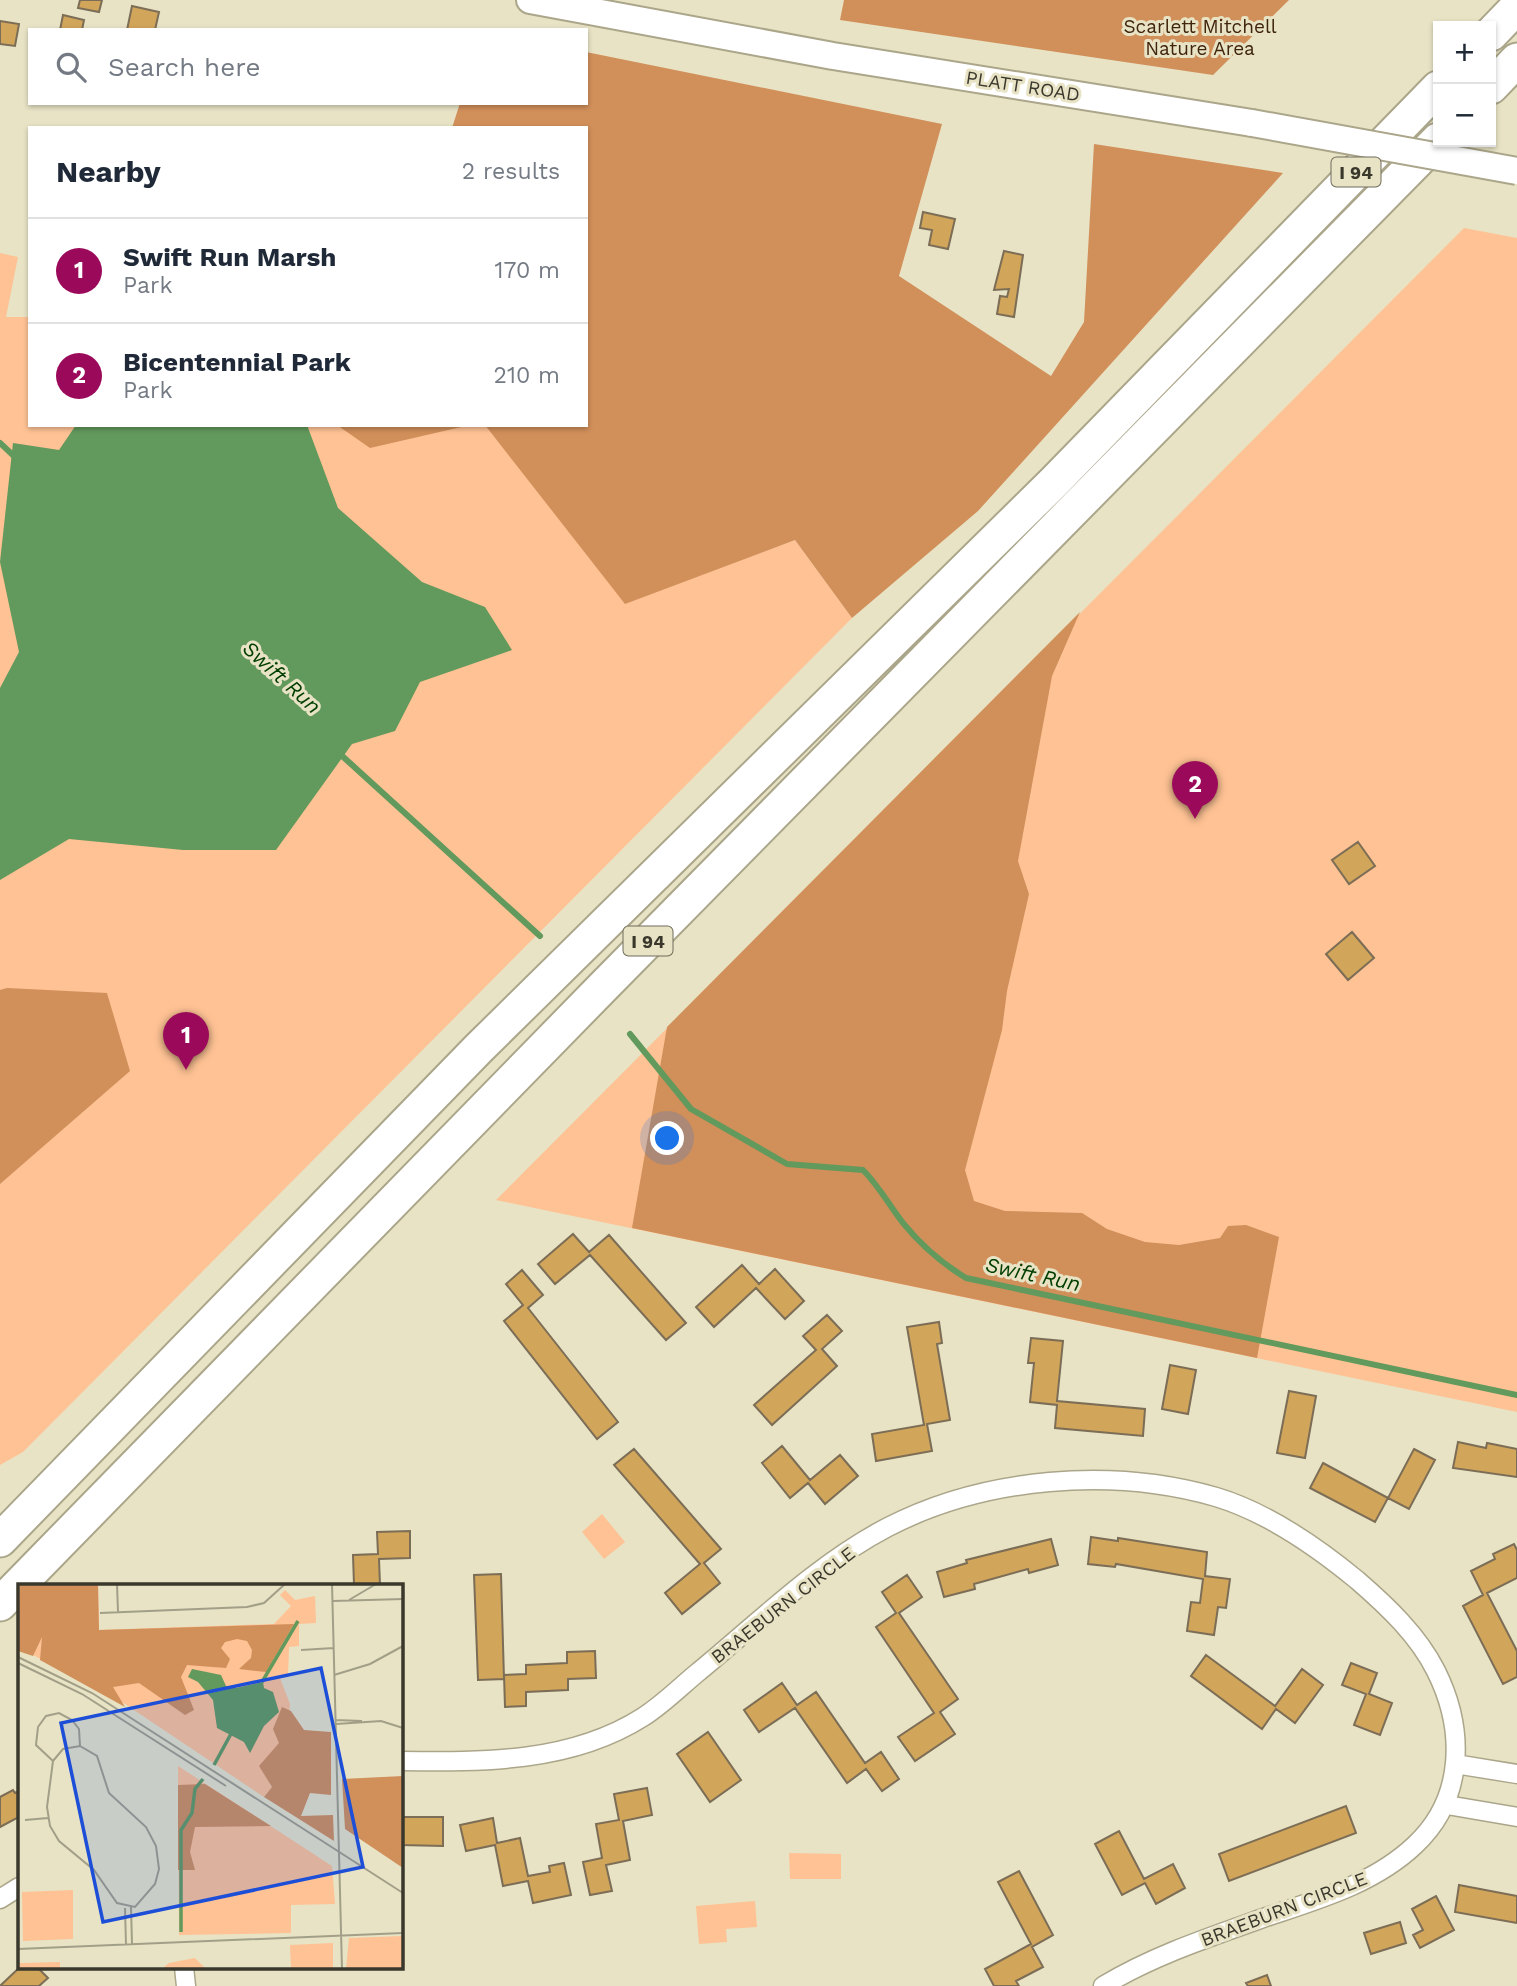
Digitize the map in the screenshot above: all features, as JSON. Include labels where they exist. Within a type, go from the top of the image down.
[{"type":"highway","points":[[1496,29],[1517,7]]},
{"type":"highway","points":[[1494,84],[1517,60]]},
{"type":"highway","name":"I 94","points":[[0,1539],[479,1048],[1054,482],[1433,93]]},
{"type":"highway","name":"I 94","points":[[20,1584],[635,954],[1433,145]]},
{"type":"highway","name":"I 94","points":[[0,1604],[18,1586]]},
{"type":"main road","name":"PLATT ROAD","points":[[530,0],[833,56],[1252,123],[1517,171]]},
{"type":"street","name":"BRAEBURN CIRCLE","points":[[402,1761],[532,1757],[584,1744],[643,1717],[835,1560],[890,1526],[970,1496],[1006,1488],[1102,1482],[1159,1484],[1221,1498],[1307,1544],[1349,1574],[1378,1598],[1429,1658],[1448,1695],[1455,1732],[1455,1764],[1447,1805],[1428,1833],[1403,1856],[1374,1875],[1331,1894],[1162,1956],[1102,1986]]},
{"type":"street","points":[[1455,1764],[1517,1774]]},
{"type":"street","points":[[1447,1805],[1517,1817]]},
{"type":"street","points":[[0,1899],[18,1888]]},
{"type":"street","points":[[184,1968],[186,1986]]},
{"type":"shaded area","points":[[1464,228],[1517,238],[1517,1412],[496,1200]]},
{"type":"shaded area","points":[[0,253],[18,257],[6,317],[28,317],[28,427],[588,427],[746,558],[795,540],[852,618],[23,1452],[0,1465]]},
{"type":"shaded area","points":[[602,1514],[625,1542],[604,1559],[582,1532]]},
{"type":"shaded area","points":[[789,1853],[841,1854],[841,1879],[790,1879]]},
{"type":"shaded area","points":[[755,1901],[757,1927],[726,1929],[727,1942],[699,1944],[696,1906]]},
{"type":"green space","name":"Scarlett Mitchell Nature Area","points":[[844,0],[1289,0],[1213,75],[840,20]]},
{"type":"green space","points":[[588,52],[942,124],[899,276],[1051,376],[1084,322],[1094,144],[1283,173],[978,511],[852,618],[795,540],[625,604],[487,427],[588,427],[588,126],[453,126],[459,105],[588,105]]},
{"type":"green space","points":[[340,427],[461,427],[370,448]]},
{"type":"green space","points":[[1080,612],[1052,676],[1018,861],[1029,894],[1007,991],[1002,1030],[965,1170],[974,1201],[1005,1211],[1082,1213],[1107,1229],[1145,1242],[1179,1245],[1220,1238],[1228,1226],[1246,1225],[1279,1237],[1257,1358],[632,1228],[667,1027]]},
{"type":"green space","points":[[7,988],[107,993],[130,1071],[0,1184],[0,990]]},
{"type":"water","points":[[75,427],[308,427],[338,508],[422,582],[485,607],[512,650],[420,682],[395,731],[352,744],[276,850],[183,850],[69,839],[0,880],[0,688],[19,652],[0,562],[13,443],[59,450]]},
{"type":"building","points":[[80,0],[102,0],[99,12],[78,8]]},
{"type":"building","points":[[132,6],[159,12],[155,28],[127,28]]},
{"type":"building","points":[[63,15],[84,20],[82,28],[60,28]]},
{"type":"building","points":[[0,21],[19,24],[15,46],[0,44]]},
{"type":"building","points":[[923,212],[955,219],[948,249],[929,245],[932,230],[920,228]]},
{"type":"building","points":[[1004,251],[1023,255],[1014,317],[997,314],[1000,296],[1007,297],[1009,289],[994,290]]},
{"type":"building","points":[[1358,842],[1375,866],[1349,884],[1332,860]]},
{"type":"building","points":[[1352,932],[1374,958],[1348,980],[1326,954]]},
{"type":"building","points":[[573,1234],[589,1252],[609,1235],[686,1323],[666,1340],[590,1255],[555,1284],[538,1264]]},
{"type":"building","points":[[742,1265],[759,1284],[775,1269],[804,1301],[785,1319],[756,1288],[714,1327],[696,1307]]},
{"type":"building","points":[[522,1270],[543,1295],[528,1308],[618,1422],[597,1439],[504,1321],[523,1305],[506,1284]]},
{"type":"building","points":[[827,1315],[842,1331],[822,1349],[837,1366],[772,1425],[754,1405],[816,1350],[803,1336]]},
{"type":"building","points":[[939,1322],[942,1343],[937,1344],[950,1420],[927,1424],[932,1451],[876,1461],[872,1434],[924,1425],[907,1327]]},
{"type":"building","points":[[1031,1338],[1063,1341],[1057,1401],[1145,1409],[1143,1436],[1055,1428],[1057,1405],[1030,1402],[1034,1363],[1028,1363]]},
{"type":"building","points":[[1170,1365],[1196,1370],[1188,1414],[1162,1409]]},
{"type":"building","points":[[1289,1391],[1316,1396],[1305,1458],[1277,1453]]},
{"type":"building","points":[[1458,1442],[1486,1448],[1487,1443],[1517,1449],[1517,1477],[1453,1468]]},
{"type":"building","points":[[782,1446],[810,1480],[840,1455],[858,1476],[825,1504],[808,1483],[790,1498],[762,1463]]},
{"type":"building","points":[[634,1449],[721,1549],[704,1563],[720,1583],[682,1614],[665,1593],[700,1564],[614,1465]]},
{"type":"building","points":[[1414,1449],[1435,1460],[1409,1509],[1388,1498]]},
{"type":"building","points":[[1323,1463],[1388,1498],[1375,1522],[1310,1488]]},
{"type":"building","points":[[410,1531],[410,1558],[379,1559],[380,1584],[354,1584],[353,1555],[378,1554],[377,1532]]},
{"type":"building","points":[[1091,1537],[1118,1541],[1118,1538],[1207,1552],[1205,1576],[1230,1579],[1226,1608],[1218,1607],[1214,1635],[1187,1631],[1191,1602],[1200,1603],[1203,1579],[1116,1564],[1115,1567],[1088,1564]]},
{"type":"building","points":[[1051,1539],[1058,1565],[1029,1573],[1028,1569],[974,1584],[975,1589],[944,1597],[937,1572],[967,1563],[966,1560]]},
{"type":"building","points":[[1514,1544],[1517,1550],[1517,1578],[1487,1593],[1517,1651],[1517,1677],[1503,1684],[1463,1606],[1483,1595],[1471,1571],[1495,1559],[1493,1554]]},
{"type":"building","points":[[501,1574],[504,1679],[478,1680],[474,1575]]},
{"type":"building","points":[[907,1575],[922,1597],[899,1613],[958,1699],[940,1712],[955,1734],[915,1761],[898,1737],[934,1713],[876,1627],[896,1613],[882,1592]]},
{"type":"building","points":[[595,1651],[596,1678],[568,1679],[568,1690],[526,1692],[526,1706],[505,1707],[504,1675],[526,1674],[526,1665],[567,1663],[567,1652]]},
{"type":"building","points":[[1206,1655],[1275,1706],[1302,1669],[1323,1685],[1295,1723],[1276,1709],[1262,1729],[1191,1676]]},
{"type":"building","points":[[1351,1663],[1377,1673],[1369,1694],[1392,1703],[1380,1735],[1354,1725],[1366,1694],[1342,1685]]},
{"type":"building","points":[[782,1683],[797,1705],[816,1692],[865,1763],[881,1752],[899,1779],[882,1791],[866,1769],[847,1783],[795,1708],[759,1732],[744,1710]]},
{"type":"building","points":[[708,1732],[741,1780],[710,1802],[677,1754]]},
{"type":"building","points":[[647,1788],[652,1815],[623,1821],[630,1860],[606,1865],[612,1891],[590,1895],[583,1862],[602,1858],[596,1824],[619,1820],[614,1794]]},
{"type":"building","points":[[13,1790],[15,1793],[18,1792],[18,1818],[0,1827],[0,1797]]},
{"type":"building","points":[[1346,1806],[1356,1833],[1229,1881],[1219,1854]]},
{"type":"building","points":[[402,1817],[443,1817],[443,1846],[402,1845]]},
{"type":"building","points":[[493,1818],[497,1843],[520,1838],[528,1876],[550,1872],[549,1866],[564,1863],[571,1895],[533,1903],[528,1881],[503,1886],[495,1845],[466,1851],[460,1825]]},
{"type":"building","points":[[1119,1831],[1144,1879],[1173,1864],[1185,1888],[1156,1904],[1145,1883],[1122,1895],[1095,1844]]},
{"type":"building","points":[[1019,1871],[1053,1935],[1032,1947],[1043,1967],[1016,1981],[1019,1986],[994,1986],[985,1969],[1031,1944],[998,1882]]},
{"type":"building","points":[[1459,1885],[1517,1896],[1517,1923],[1455,1912]]},
{"type":"building","points":[[1436,1896],[1454,1930],[1420,1948],[1413,1935],[1423,1930],[1412,1909]]},
{"type":"building","points":[[1400,1922],[1406,1943],[1371,1954],[1364,1933]]},
{"type":"building","points":[[19,1968],[38,1968],[48,1978],[39,1986],[0,1986]]},
{"type":"building","points":[[1267,1975],[1271,1986],[1248,1986],[1246,1983]]},
{"type":"waterway","name":"Swift Run","points":[[0,443],[16,458]]},
{"type":"waterway","name":"Swift Run","points":[[340,754],[540,936]]},
{"type":"waterway","name":"Swift Run","points":[[630,1034],[691,1109],[787,1164],[863,1170],[917,1238],[940,1260],[966,1278],[1517,1395]]},
{"type":"place","name":"Bicentennial Park","points":[[1195,819]]},
{"type":"place","name":"Swift Run Marsh","points":[[186,1070]]}]
